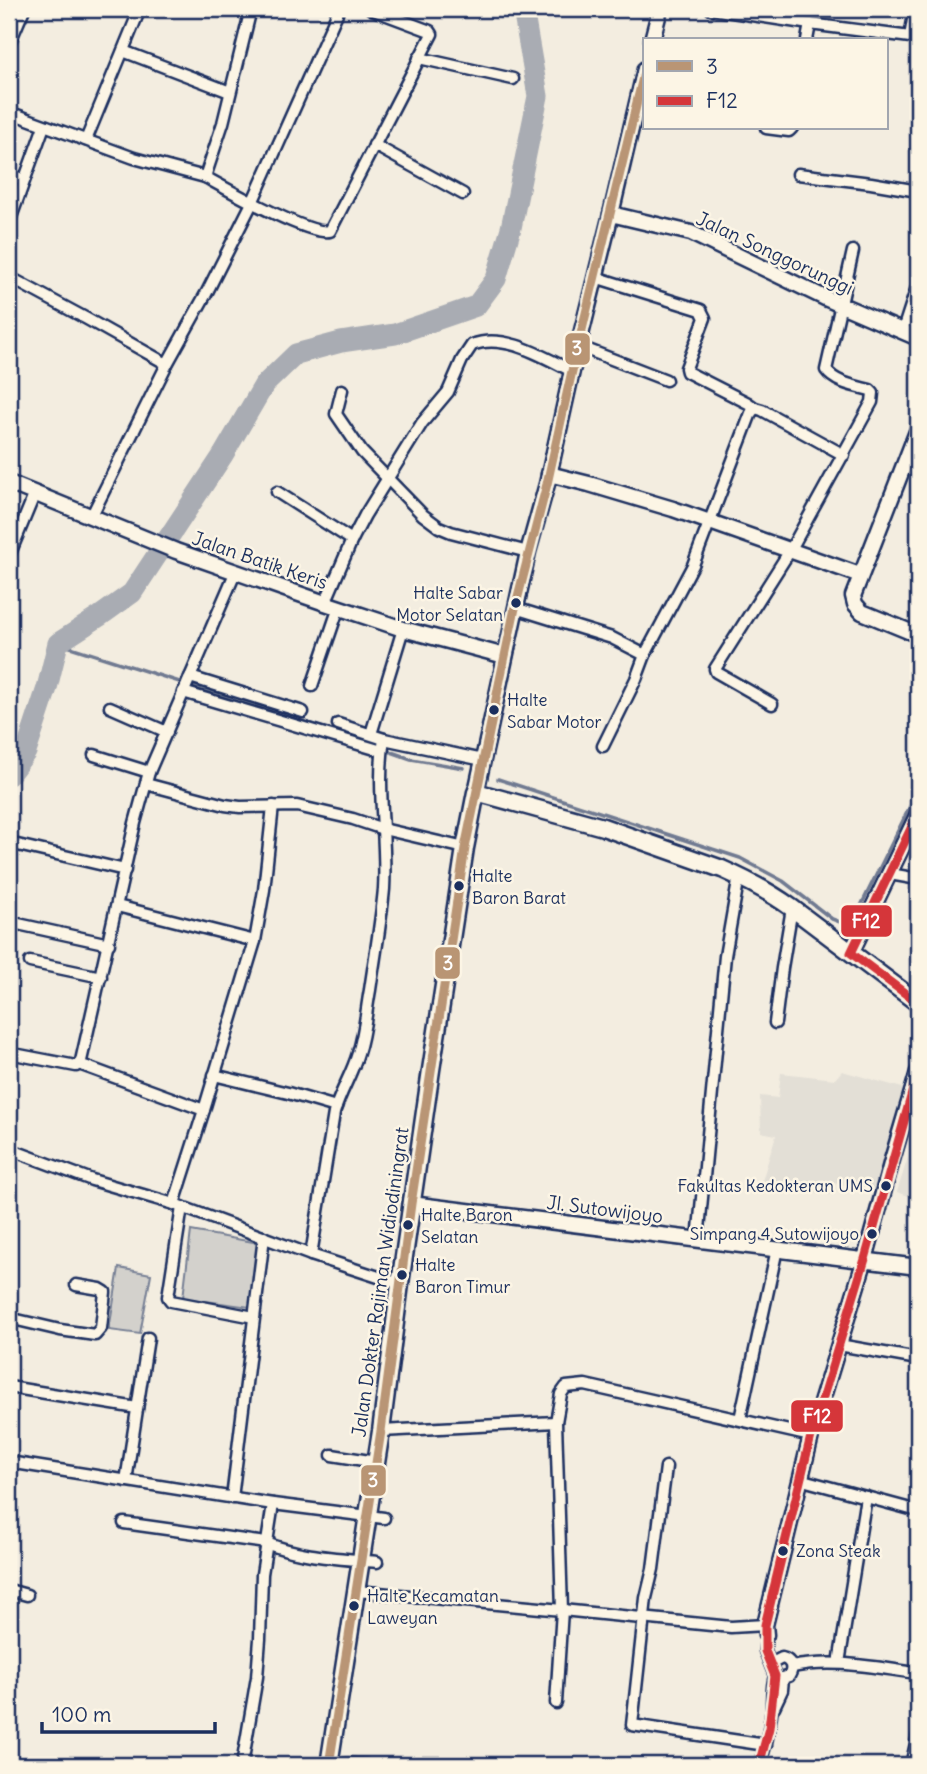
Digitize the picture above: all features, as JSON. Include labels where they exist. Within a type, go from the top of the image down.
[{"type":"main road","points":[[653,38],[660,9]]},
{"type":"main road","name":"Jalan Dokter Rajiman Widiodiningrat","points":[[329,1765],[357,1591],[369,1561],[367,1516],[411,1204],[476,792],[528,552],[611,214],[641,106],[643,88]]},
{"type":"main road","name":"Jalan Songgorunggi","points":[[611,214],[691,233],[841,305],[918,338]]},
{"type":"main road","points":[[918,429],[912,464],[860,575],[853,596],[858,608],[866,614],[918,635]]},
{"type":"main road","points":[[549,474],[626,495],[791,549],[860,575]]},
{"type":"main road","name":"Jalan Batik Keris","points":[[9,483],[176,551],[403,629],[505,656]]},
{"type":"main road","points":[[476,792],[603,827],[739,876],[792,908],[918,1003]]},
{"type":"main road","points":[[850,953],[918,814]]},
{"type":"main road","points":[[765,1630],[799,1479],[918,1072]]},
{"type":"main road","name":"Jl. Sutowijoyo","points":[[411,1204],[918,1267]]},
{"type":"street","points":[[9,44],[23,9]]},
{"type":"street","points":[[86,140],[140,9]]},
{"type":"street","points":[[205,177],[220,132],[251,9]]},
{"type":"street","points":[[92,515],[167,364],[252,203],[339,9]]},
{"type":"street","points":[[9,112],[134,158],[205,177],[252,203],[326,233],[330,231],[431,36],[430,31],[371,9]]},
{"type":"street","points":[[711,9],[749,12],[810,24],[914,37],[915,9]]},
{"type":"street","points":[[807,38],[810,24]]},
{"type":"street","points":[[123,51],[230,92]]},
{"type":"street","points":[[419,58],[513,79]]},
{"type":"street","points":[[9,223],[44,126]]},
{"type":"street","points":[[374,145],[463,194]]},
{"type":"street","points":[[9,174],[24,180]]},
{"type":"street","points":[[798,174],[918,191]]},
{"type":"street","points":[[772,704],[716,673],[715,669],[791,549],[873,398],[870,390],[837,380],[826,370],[853,251]]},
{"type":"street","points":[[9,277],[167,364]]},
{"type":"street","points":[[595,278],[701,310],[705,318],[686,370],[844,455]]},
{"type":"street","points":[[902,330],[918,284]]},
{"type":"street","points":[[312,686],[332,605],[352,540],[422,423],[448,392],[462,359],[472,345],[502,341],[572,371]]},
{"type":"street","points":[[578,346],[666,380]]},
{"type":"street","points":[[342,390],[336,414],[362,452],[422,515],[451,532],[528,552]]},
{"type":"street","points":[[603,746],[645,655],[693,565],[755,408]]},
{"type":"street","points":[[277,492],[352,540]]},
{"type":"street","points":[[9,556],[34,493]]},
{"type":"street","points":[[79,1064],[149,772],[236,571]]},
{"type":"street","points":[[515,608],[605,636],[645,655]]},
{"type":"street","points":[[371,734],[403,629]]},
{"type":"street","points":[[187,685],[303,712]]},
{"type":"street","points":[[187,685],[383,746],[483,760]]},
{"type":"street","points":[[110,707],[167,733]]},
{"type":"street","points":[[338,724],[371,734],[383,746]]},
{"type":"street","points":[[311,1255],[336,1107],[364,1033],[383,890],[385,849],[380,773],[383,746]]},
{"type":"street","points":[[94,755],[149,772]]},
{"type":"street","points":[[146,784],[225,805],[297,806],[466,848]]},
{"type":"street","points":[[254,1317],[171,1301],[167,1297],[178,1205],[255,941],[264,890],[273,806]]},
{"type":"street","points":[[9,843],[125,870]]},
{"type":"street","points":[[890,874],[918,879]]},
{"type":"street","points":[[698,1240],[725,956],[739,876]]},
{"type":"street","points":[[117,906],[255,941]]},
{"type":"street","points":[[775,1023],[792,908]]},
{"type":"street","points":[[9,922],[109,944]]},
{"type":"street","points":[[30,962],[101,977]]},
{"type":"street","points":[[9,1053],[79,1064],[204,1110]]},
{"type":"street","points":[[214,1075],[336,1107]]},
{"type":"street","points":[[9,1149],[92,1180],[178,1205],[311,1255],[400,1284]]},
{"type":"street","points":[[232,1498],[264,1237]]},
{"type":"street","points":[[740,1419],[777,1249]]},
{"type":"street","points":[[9,1318],[95,1335],[101,1328],[105,1292],[76,1285]]},
{"type":"street","points":[[126,1481],[148,1338]]},
{"type":"street","points":[[839,1345],[918,1359]]},
{"type":"street","points":[[556,1703],[562,1610],[556,1422],[561,1394],[566,1387],[585,1385],[811,1436]]},
{"type":"street","points":[[9,1387],[137,1408]]},
{"type":"street","points":[[381,1431],[556,1422]]},
{"type":"street","points":[[332,1455],[376,1462]]},
{"type":"street","points":[[9,1462],[232,1498],[384,1518]]},
{"type":"street","points":[[666,1467],[653,1569],[646,1598],[632,1725],[766,1745]]},
{"type":"street","points":[[799,1479],[918,1511]]},
{"type":"street","points":[[839,1663],[866,1497]]},
{"type":"street","points":[[242,1765],[257,1677],[262,1574],[273,1504]]},
{"type":"street","points":[[124,1523],[266,1544],[300,1554],[369,1561]]},
{"type":"street","points":[[9,1590],[27,1595]]},
{"type":"street","points":[[357,1591],[765,1630],[765,1651],[777,1670],[789,1676],[792,1667],[788,1660],[777,1670],[772,1685],[772,1714],[760,1765]]},
{"type":"street","points":[[792,1667],[839,1663],[918,1674]]},
{"type":"street","points":[[914,1763],[918,1735]]},
{"type":"street","points":[[347,1764],[366,1765]]},
{"type":"shaded area","points":[[842,1071],[906,1089],[873,1193],[834,1183],[830,1195],[762,1181],[776,1135],[761,1132],[760,1096],[778,1098],[781,1073],[835,1079]]},
{"type":"shaded area","points":[[918,1126],[918,1199],[897,1192]]},
{"type":"shaded area","points":[[191,1231],[259,1243],[250,1307],[183,1298]]},
{"type":"shaded area","points":[[119,1268],[151,1274],[140,1334],[109,1330]]},
{"type":"waterway","points":[[9,775],[26,752],[47,688],[58,643],[132,593],[223,455],[264,385],[296,354],[341,342],[395,334],[476,306],[496,279],[511,228],[538,96],[523,9]]},
{"type":"waterway","points":[[58,643],[329,730]]},
{"type":"waterway","points":[[383,749],[411,759],[464,768]]},
{"type":"waterway","points":[[498,779],[740,858],[783,881],[832,919],[851,926],[918,790]]},
{"type":"waterway","points":[[9,1760],[29,1765]]},
{"type":"transit line","name":"3","points":[[329,1765],[381,1431],[411,1204],[465,848],[515,608],[643,77]]},
{"type":"transit line","name":"F12","points":[[918,814],[851,953],[918,1003]]},
{"type":"transit line","name":"F12","points":[[759,1765],[769,1728],[775,1676],[765,1651],[765,1625],[811,1436],[918,1072]]},
{"type":"place","name":"Halte Sabar Motor Selatan","points":[[516,603]]},
{"type":"place","name":"Halte Sabar Motor","points":[[494,710]]},
{"type":"place","name":"Halte Baron Barat","points":[[459,886]]},
{"type":"place","name":"Fakultas Kedokteran UMS","points":[[886,1186]]},
{"type":"place","name":"Halte Baron Selatan","points":[[408,1225]]},
{"type":"place","name":"Simpang 4 Sutowijoyo","points":[[872,1234]]},
{"type":"place","name":"Halte Baron Timur","points":[[402,1275]]},
{"type":"place","name":"Zona Steak","points":[[783,1551]]},
{"type":"place","name":"Halte Kecamatan Laweyan","points":[[354,1606]]}]
